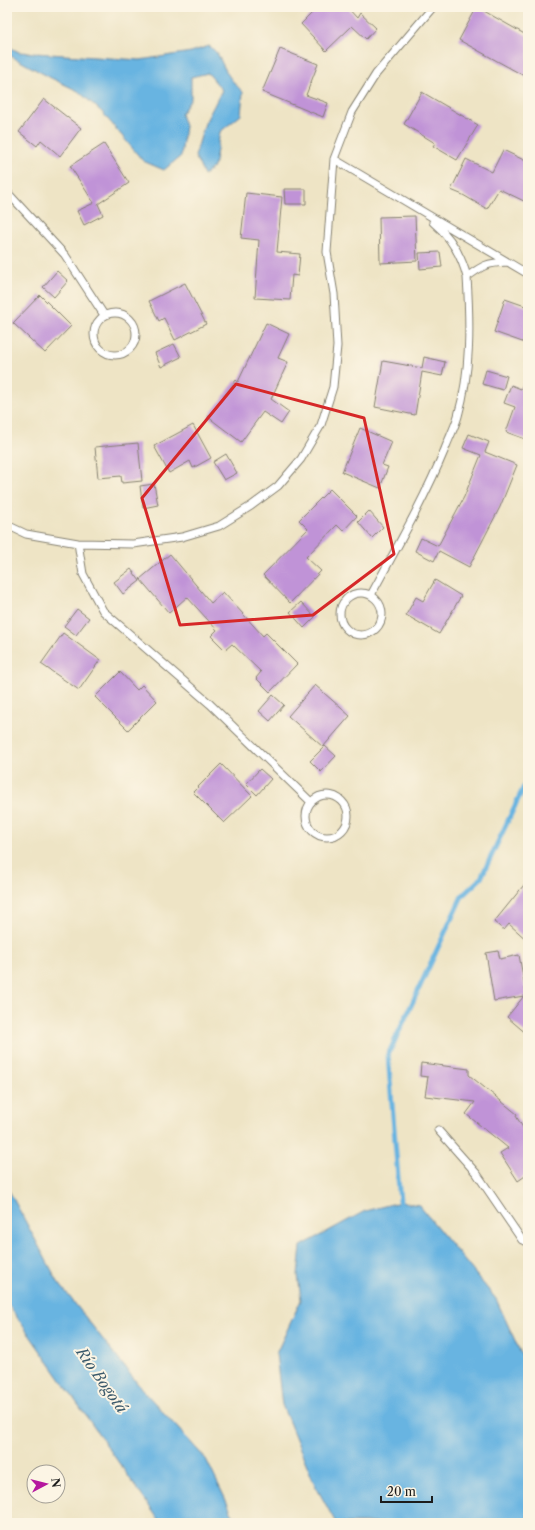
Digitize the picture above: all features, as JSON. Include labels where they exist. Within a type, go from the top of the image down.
[{"type":"lane","points":[[7,525],[26,534],[78,543],[133,544],[182,536],[219,526],[251,506],[278,486],[301,459],[321,425],[333,387],[337,346],[334,294],[327,252],[334,159],[352,112],[376,74],[433,7]]},
{"type":"lane","points":[[334,159],[528,274]]},
{"type":"lane","points":[[7,192],[65,255],[104,315]]},
{"type":"lane","points":[[371,595],[431,485],[458,417],[464,387],[468,349],[469,315],[466,277],[462,261],[455,246],[439,227],[421,211]]},
{"type":"lane","points":[[466,277],[476,270],[491,263],[508,262]]},
{"type":"lane","points":[[118,312],[131,319],[137,333],[133,346],[128,351],[116,356],[109,355],[98,347],[94,334],[95,327],[104,315],[118,312]]},
{"type":"lane","points":[[78,543],[83,574],[103,611],[210,704],[311,802]]},
{"type":"lane","points":[[357,593],[371,595],[381,606],[382,620],[374,632],[368,635],[355,635],[349,632],[341,621],[341,607],[344,601],[357,593]]},
{"type":"lane","points":[[323,795],[331,795],[338,797],[344,802],[349,815],[345,828],[341,833],[335,836],[321,837],[315,834],[307,823],[306,816],[307,809],[311,802],[323,795]]},
{"type":"lane","points":[[438,1130],[477,1174],[522,1240],[528,1242]]},
{"type":"highlighted area","points":[[236,384],[364,418],[394,554],[313,615],[180,625],[142,498]]},
{"type":"water","points":[[7,46],[19,52],[140,60],[191,52],[209,46],[217,54],[235,84],[243,92],[241,115],[220,132],[214,167],[204,175],[195,156],[205,123],[222,90],[208,73],[191,77],[191,99],[181,114],[185,126],[181,156],[164,170],[143,161],[102,112],[78,91],[7,54]]},
{"type":"water","name":"Río Bogotá","points":[[7,1187],[58,1282],[141,1388],[206,1459],[237,1523],[161,1523],[7,1303]]},
{"type":"water","points":[[400,1202],[419,1205],[496,1299],[528,1369],[528,1523],[336,1523],[315,1485],[282,1405],[276,1354],[301,1300],[298,1275],[301,1246],[365,1211]]},
{"type":"building","points":[[318,7],[347,7],[357,18],[360,13],[376,28],[366,39],[352,26],[326,51],[301,24]]},
{"type":"building","points":[[477,7],[528,36],[528,78],[459,40]]},
{"type":"building","points":[[280,49],[318,64],[306,95],[328,103],[323,117],[262,92]]},
{"type":"building","points":[[422,92],[478,125],[457,160],[433,146],[435,143],[404,124]]},
{"type":"building","points":[[44,99],[81,128],[60,156],[41,140],[37,146],[19,132]]},
{"type":"building","points":[[104,144],[129,183],[98,204],[103,215],[84,225],[77,211],[94,203],[70,166]]},
{"type":"building","points":[[503,150],[528,162],[528,203],[499,189],[487,209],[451,190],[466,159],[492,172]]},
{"type":"building","points":[[284,189],[306,189],[306,204],[285,204]]},
{"type":"building","points":[[246,193],[282,197],[277,252],[300,254],[298,276],[292,275],[290,300],[255,298],[259,240],[241,238]]},
{"type":"building","points":[[415,216],[417,261],[380,263],[379,217]]},
{"type":"building","points":[[440,252],[442,267],[420,269],[419,253]]},
{"type":"building","points":[[57,271],[68,281],[54,297],[43,287]]},
{"type":"building","points":[[185,283],[206,324],[175,340],[164,318],[159,321],[149,301]]},
{"type":"building","points":[[40,295],[71,326],[45,353],[13,323]]},
{"type":"building","points":[[505,299],[528,307],[528,344],[494,332]]},
{"type":"building","points":[[266,323],[289,334],[278,358],[288,362],[271,399],[289,412],[281,424],[263,412],[241,442],[208,417],[236,380],[238,382]]},
{"type":"building","points":[[174,344],[181,357],[161,367],[155,353]]},
{"type":"building","points":[[424,357],[445,362],[442,376],[422,372],[415,415],[375,407],[383,361],[422,368]]},
{"type":"building","points":[[486,370],[507,376],[503,390],[482,384]]},
{"type":"building","points":[[526,376],[528,376],[528,440],[506,432],[515,407],[504,403],[511,385],[521,389]]},
{"type":"building","points":[[193,425],[211,458],[193,468],[190,461],[169,473],[154,446]]},
{"type":"building","points":[[360,428],[392,442],[382,465],[388,467],[380,488],[342,472]]},
{"type":"building","points":[[469,434],[489,442],[485,452],[517,465],[500,507],[469,567],[439,551],[434,561],[415,551],[421,538],[438,546],[464,497],[481,455],[463,448]]},
{"type":"building","points":[[138,443],[142,481],[122,483],[121,476],[98,478],[95,447]]},
{"type":"building","points":[[226,454],[237,473],[224,480],[213,462]]},
{"type":"building","points":[[154,484],[158,505],[143,508],[140,486]]},
{"type":"building","points":[[330,489],[357,516],[343,531],[337,525],[306,557],[321,571],[290,603],[263,575],[308,529],[299,520]]},
{"type":"building","points":[[369,511],[383,527],[372,538],[358,522]]},
{"type":"building","points":[[170,554],[211,603],[223,592],[263,636],[266,633],[297,664],[270,692],[256,678],[261,672],[232,644],[225,650],[211,636],[217,630],[187,597],[169,613],[140,579]]},
{"type":"building","points":[[131,569],[140,581],[123,594],[114,582]]},
{"type":"building","points":[[435,580],[461,596],[439,634],[406,615],[416,597],[423,601]]},
{"type":"building","points":[[301,602],[315,617],[304,628],[290,612]]},
{"type":"building","points":[[77,609],[89,618],[76,635],[64,626]]},
{"type":"building","points":[[63,633],[100,660],[79,690],[41,664]]},
{"type":"building","points":[[120,672],[137,690],[142,685],[157,701],[128,730],[95,697]]},
{"type":"building","points":[[315,685],[350,716],[323,747],[288,716]]},
{"type":"building","points":[[273,695],[284,705],[270,721],[259,711]]},
{"type":"building","points":[[325,746],[336,756],[321,772],[310,761]]},
{"type":"building","points":[[221,764],[252,796],[224,823],[193,792]]},
{"type":"building","points":[[260,769],[271,779],[257,795],[246,784]]},
{"type":"building","points":[[528,880],[528,941],[509,924],[504,930],[494,922]]},
{"type":"building","points":[[498,951],[500,959],[519,955],[526,993],[528,992],[528,1035],[507,1017],[524,996],[494,1001],[486,953]]},
{"type":"building","points":[[421,1063],[469,1069],[469,1075],[517,1114],[516,1116],[528,1136],[528,1174],[518,1181],[500,1153],[508,1148],[466,1114],[475,1102],[425,1096],[428,1077],[420,1076]]},
{"type":"waterway","points":[[400,1202],[388,1055],[462,896],[481,878],[528,778]]}]
